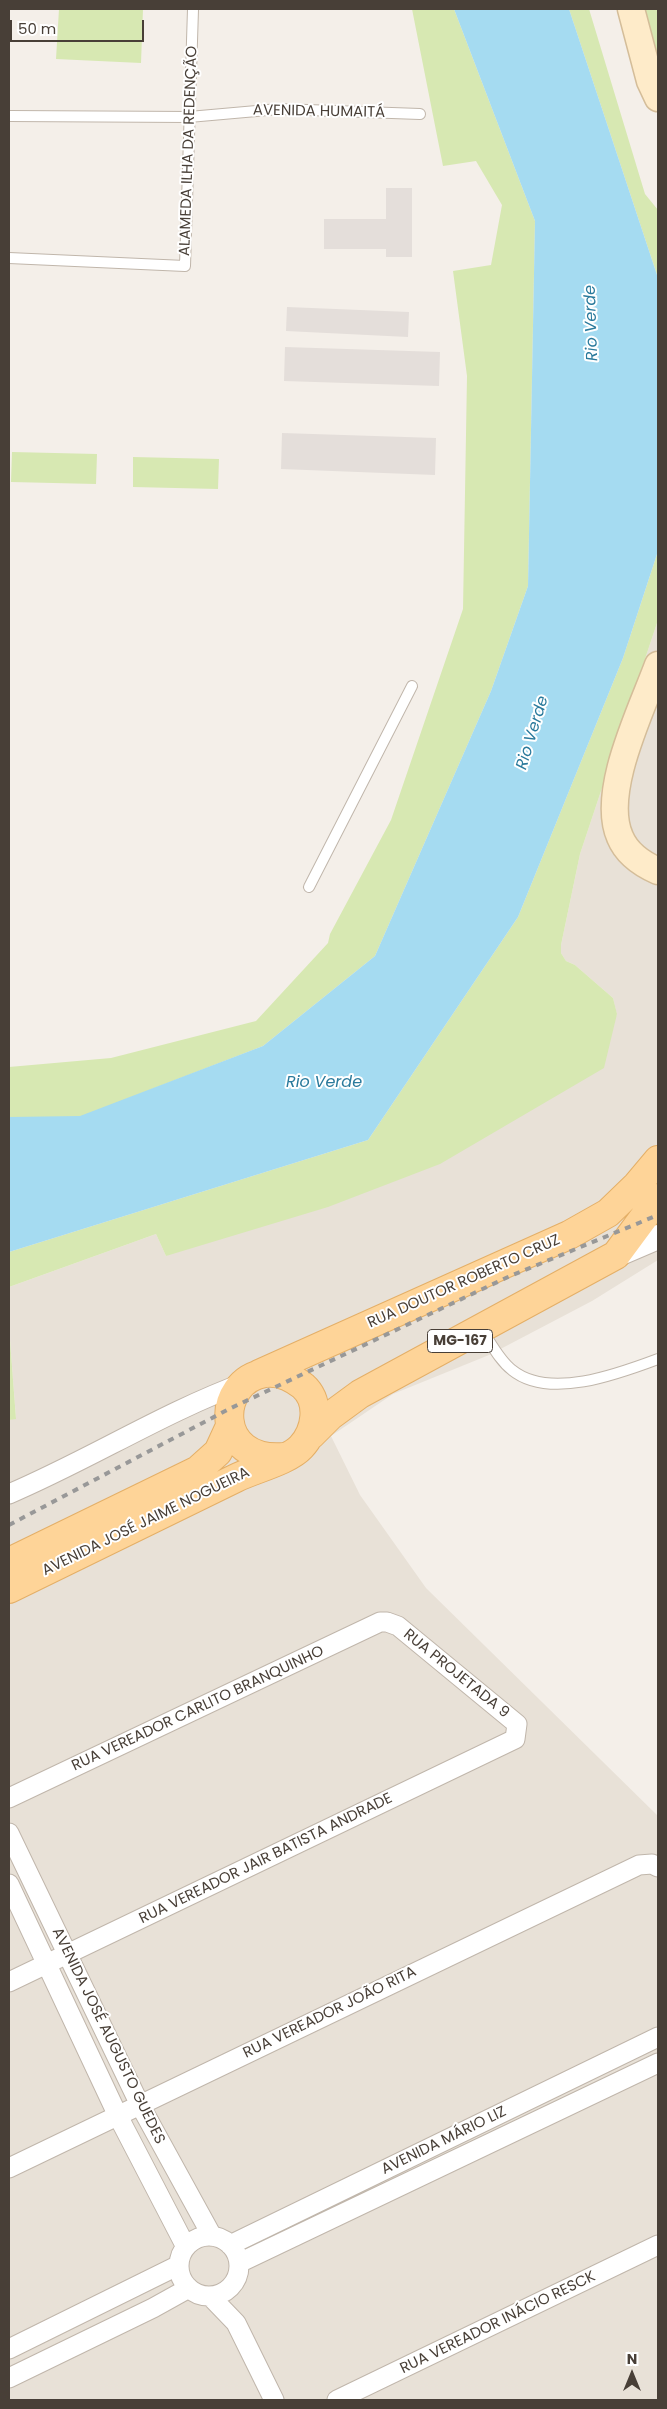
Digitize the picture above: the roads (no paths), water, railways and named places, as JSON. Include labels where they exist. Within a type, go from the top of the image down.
[{"type":"main road","points":[[631,9],[650,81],[658,98]]},
{"type":"main road","points":[[658,665],[622,764],[616,786],[614,812],[619,836],[630,853],[644,865],[658,871]]},
{"type":"main road","name":"RUA DOUTOR ROBERTO CRUZ","points":[[249,1380],[569,1235],[608,1213],[638,1185],[658,1160]]},
{"type":"main road","name":"AVENIDA JOSÉ JAIME NOGUEIRA","points":[[9,1589],[231,1480],[300,1449],[310,1435],[330,1416],[360,1394],[616,1255],[658,1198]]},
{"type":"main road","points":[[249,1380],[265,1373],[280,1373],[294,1378],[306,1389],[313,1404],[315,1420],[310,1435]]},
{"type":"main road","name":"AVENIDA JOSÉ JAIME NOGUEIRA","points":[[249,1380],[236,1391],[229,1409],[230,1426],[237,1442],[250,1453],[267,1458],[284,1457]]},
{"type":"main road","name":"AVENIDA JOSÉ JAIME NOGUEIRA","points":[[9,1562],[198,1470],[218,1452],[230,1426]]},
{"type":"street","points":[[616,1255],[658,1238]]},
{"type":"street","name":"RUA DOUTOR ROBERTO CRUZ","points":[[9,1494],[50,1477],[186,1406],[249,1380]]},
{"type":"street","name":"RUA VEREADOR CARLITO BRANQUINHO","points":[[9,1798],[380,1622],[388,1622]]},
{"type":"street","name":"RUA PROJETADA 9","points":[[388,1622],[398,1626],[517,1724],[517,1731]]},
{"type":"street","name":"RUA VEREADOR JAIR BATISTA ANDRADE","points":[[9,1982],[515,1739],[517,1731]]},
{"type":"street","name":"AVENIDA JOSÉ AUGUSTO GUEDES","points":[[9,1833],[140,2105],[212,2236]]},
{"type":"street","name":"RUA VEREADOR JOÃO RITA","points":[[9,2168],[639,1865],[655,1866]]},
{"type":"street","name":"AVENIDA JOSÉ AUGUSTO GUEDES","points":[[9,1884],[118,2116],[186,2247]]},
{"type":"street","name":"AVENIDA MÁRIO LIZ","points":[[230,2244],[658,2037]]},
{"type":"street","name":"AVENIDA MÁRIO LIZ","points":[[240,2263],[658,2063]]},
{"type":"street","points":[[212,2236],[230,2244],[235,2250],[240,2263],[238,2277],[234,2284],[227,2290],[210,2296],[195,2293],[189,2288],[180,2274],[179,2265],[186,2247],[202,2237],[212,2236]]},
{"type":"street","name":"RUA VEREADOR INÁCIO RESCK","points":[[337,2400],[658,2245]]},
{"type":"street","points":[[9,2349],[179,2265]]},
{"type":"street","points":[[234,2284],[236,2323]]},
{"type":"street","points":[[9,2378],[154,2308],[189,2288]]},
{"type":"street","points":[[210,2296],[236,2323],[274,2400]]},
{"type":"lane","name":"ALAMEDA ILHA DA REDENÇÃO","points":[[9,258],[185,266],[193,9]]},
{"type":"lane","name":"AVENIDA HUMAITÁ","points":[[9,116],[189,117],[279,109],[420,114]]},
{"type":"lane","points":[[309,887],[412,686]]},
{"type":"lane","points":[[481,1330],[511,1370],[521,1376],[541,1383],[562,1384],[619,1374],[658,1359]]},
{"type":"water","name":"Rio Verde","points":[[454,9],[569,9],[658,278],[658,551],[623,658],[518,917],[368,1140],[9,1252],[9,1117],[80,1116],[263,1046],[375,956],[491,691],[528,586],[535,221]]},
{"type":"railway","points":[[9,1525],[229,1409],[508,1277],[658,1215]]}]
